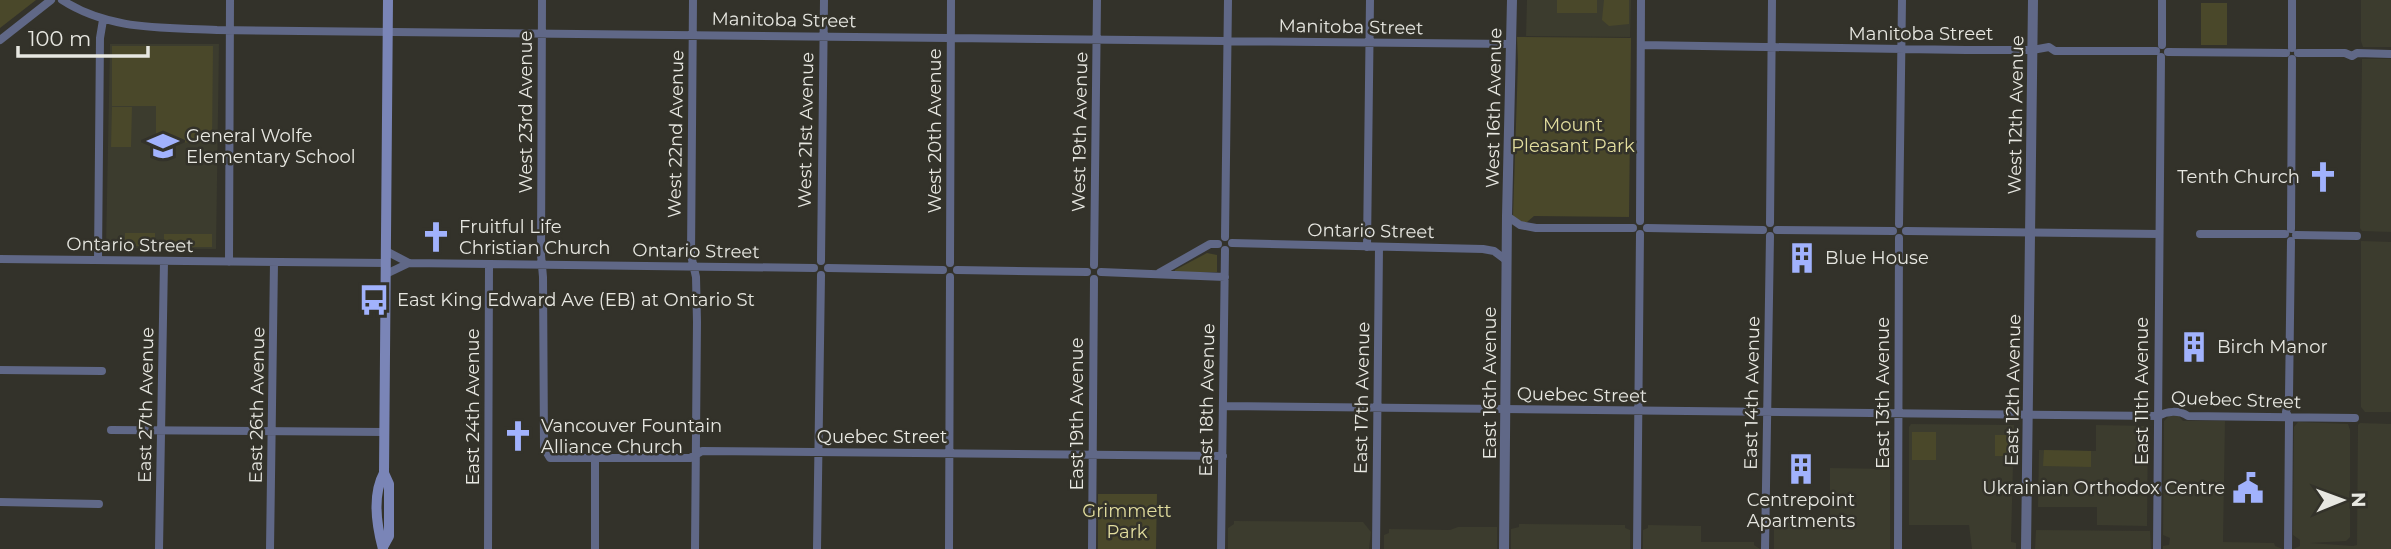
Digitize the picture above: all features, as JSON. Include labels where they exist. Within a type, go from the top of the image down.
[{"type":"main road","points":[[383,548],[378,537],[378,484],[384,473],[388,0]]},
{"type":"street","points":[[0,40],[51,0]]},
{"type":"street","name":"Manitoba Street","points":[[62,0],[103,20],[146,28],[1511,44]]},
{"type":"street","points":[[229,262],[230,0]]},
{"type":"street","name":"West 23rd Avenue","points":[[542,0],[542,265],[546,453]]},
{"type":"street","name":"West 22nd Avenue","points":[[693,0],[691,255],[696,277],[697,321],[695,549]]},
{"type":"street","name":"West 21st Avenue","points":[[821,261],[824,0]]},
{"type":"street","name":"West 20th Avenue","points":[[950,263],[951,0]]},
{"type":"street","name":"West 19th Avenue","points":[[1094,265],[1097,0]]},
{"type":"street","points":[[1159,273],[1210,244],[1231,248],[1228,0]]},
{"type":"street","points":[[1367,247],[1370,0]]},
{"type":"street","name":"West 16th Avenue","points":[[1507,216],[1512,0]]},
{"type":"street","points":[[1637,549],[1640,230],[1645,223],[1640,220],[1641,0]]},
{"type":"street","name":"East 14th Avenue","points":[[1765,549],[1772,0]]},
{"type":"street","name":"East 13th Avenue","points":[[1898,549],[1902,0]]},
{"type":"street","name":"West 12th Avenue","points":[[2030,231],[2033,0]]},
{"type":"street","name":"East 11th Avenue","points":[[2157,549],[2162,0]]},
{"type":"street","points":[[2288,549],[2289,418],[2286,412],[2289,396],[2292,0]]},
{"type":"street","points":[[98,260],[100,38],[103,20]]},
{"type":"street","name":"Manitoba Street","points":[[1641,45],[1902,50],[2032,50],[2049,47],[2055,51],[2391,54]]},
{"type":"street","points":[[1507,216],[1520,225],[1536,228],[2159,234]]},
{"type":"street","name":"East 16th Avenue","points":[[1504,549],[1507,216]]},
{"type":"street","name":"East 12th Avenue","points":[[2026,549],[2030,231]]},
{"type":"street","points":[[2200,234],[2357,236]]},
{"type":"street","name":"Ontario Street","points":[[1229,240],[1483,250],[1494,251],[1506,260]]},
{"type":"street","name":"East 18th Avenue","points":[[1222,247],[1222,549]]},
{"type":"street","name":"East 17th Avenue","points":[[1376,549],[1379,247]]},
{"type":"street","name":"Ontario Street","points":[[386,251],[409,263]]},
{"type":"street","name":"Ontario Street","points":[[0,259],[274,262],[386,268],[409,263],[694,267],[817,272]]},
{"type":"street","name":"East 27th Avenue","points":[[159,549],[164,261]]},
{"type":"street","name":"East 26th Avenue","points":[[270,549],[274,262]]},
{"type":"street","points":[[817,549],[819,453],[816,263],[826,263],[828,268]]},
{"type":"street","points":[[950,263],[955,265],[957,270],[955,275],[950,277],[944,275],[943,270],[945,265],[950,263]]},
{"type":"street","name":"East 24th Avenue","points":[[488,549],[489,265]]},
{"type":"street","points":[[1087,272],[1089,267],[1094,265],[1099,267],[1101,272]]},
{"type":"street","points":[[828,268],[943,270]]},
{"type":"street","points":[[817,272],[826,273],[828,268]]},
{"type":"street","points":[[957,270],[1087,272]]},
{"type":"street","points":[[1087,272],[1089,277],[1094,279],[1099,277],[1101,272]]},
{"type":"street","points":[[1101,272],[1224,276]]},
{"type":"street","points":[[949,549],[950,277]]},
{"type":"street","name":"East 19th Avenue","points":[[1091,549],[1094,279]]},
{"type":"street","points":[[0,370],[102,371]]},
{"type":"street","name":"Quebec Street","points":[[1223,406],[2158,416],[2183,412],[2189,416],[2355,418]]},
{"type":"street","points":[[111,430],[384,432]]},
{"type":"street","name":"Quebec Street","points":[[546,453],[550,457],[595,458],[688,458],[702,451],[1223,456]]},
{"type":"street","points":[[595,458],[595,549]]},
{"type":"street","points":[[0,502],[99,504]]},
{"type":"shaded area","points":[[1527,0],[1631,0],[1630,37],[1526,36]]},
{"type":"shaded area","points":[[2361,0],[2391,0],[2391,47],[2363,47]]},
{"type":"shaded area","name":"General Wolfe Elementary School","points":[[110,44],[219,44],[216,249],[106,248]]},
{"type":"shaded area","points":[[2362,59],[2391,59],[2391,232],[2362,231],[2360,228]]},
{"type":"shaded area","points":[[2361,241],[2391,242],[2391,412],[2365,412],[2361,407]]},
{"type":"shaded area","points":[[2178,415],[2183,421],[2225,421],[2223,542],[2274,543],[2283,549],[2163,549],[2163,546],[2169,545],[2170,538],[2163,535],[2164,421],[2169,416]]},
{"type":"shaded area","points":[[2298,422],[2348,424],[2350,537],[2346,541],[2310,543],[2353,546],[2357,545],[2358,425],[2391,424],[2391,549],[2293,549],[2300,546],[2300,540],[2293,535],[2294,427]]},
{"type":"shaded area","points":[[1911,424],[2014,425],[2011,542],[2016,543],[2016,549],[1972,549],[1969,525],[1909,525]]},
{"type":"shaded area","points":[[2096,425],[2148,426],[2147,526],[2097,525],[2097,507],[2038,507],[2039,450],[2096,451]]},
{"type":"shaded area","points":[[1830,468],[1890,469],[1890,549],[1774,549],[1774,523],[1830,523]]},
{"type":"shaded area","points":[[1234,521],[1363,522],[1371,532],[1369,549],[1228,549],[1228,528]]},
{"type":"shaded area","points":[[1519,524],[1625,525],[1625,528],[1630,530],[1630,549],[1511,549],[1511,529],[1519,527]]},
{"type":"shaded area","points":[[1648,525],[1701,526],[1701,542],[1754,542],[1760,549],[1643,549],[1643,530],[1648,528]]},
{"type":"shaded area","points":[[1458,527],[1497,527],[1497,549],[1384,549],[1384,535],[1389,533],[1389,529],[1450,530]]},
{"type":"shaded area","points":[[2036,530],[2150,531],[2151,549],[2035,549]]},
{"type":"green space","points":[[0,0],[36,0],[0,28]]},
{"type":"green space","points":[[1557,0],[1597,0],[1597,13],[1557,13]]},
{"type":"green space","points":[[1604,0],[1629,0],[1629,24],[1609,26],[1602,20]]},
{"type":"green space","points":[[2201,3],[2227,3],[2227,45],[2201,45]]},
{"type":"green space","name":"Mount Pleasant Park","points":[[1517,37],[1631,38],[1629,217],[1534,216],[1527,222],[1519,222],[1513,216]]},
{"type":"green space","points":[[112,46],[213,46],[212,143],[156,142],[156,106],[112,106]]},
{"type":"green space","points":[[112,107],[132,107],[131,147],[111,147]]},
{"type":"green space","points":[[125,233],[155,233],[155,246],[125,246]]},
{"type":"green space","points":[[164,234],[212,234],[212,247],[164,247]]},
{"type":"green space","points":[[1207,253],[1217,255],[1217,272],[1175,272],[1175,270]]},
{"type":"green space","points":[[1912,432],[1936,432],[1936,460],[1912,460]]},
{"type":"green space","points":[[1995,435],[2011,435],[2011,456],[1995,456]]},
{"type":"green space","points":[[2044,450],[2091,451],[2091,467],[2043,466]]},
{"type":"green space","name":"Grimmett Park","points":[[1098,494],[1157,494],[1156,549],[1098,549]]},
{"type":"place","name":"General Wolfe Elementary School","points":[[163,146]]},
{"type":"place","name":"Tenth Church","points":[[2323,177]]},
{"type":"place","name":"Fruitful Life Christian Church","points":[[436,237]]},
{"type":"place","name":"Blue House","points":[[1802,258]]},
{"type":"place","name":"East King Edward Ave (EB) at Ontario St","points":[[374,300]]},
{"type":"place","name":"Birch Manor","points":[[2194,347]]},
{"type":"place","name":"Vancouver Fountain Alliance Church","points":[[518,436]]},
{"type":"place","name":"Centrepoint Apartments","points":[[1801,469]]},
{"type":"place","name":"Ukrainian Orthodox Centre","points":[[2248,488]]}]
